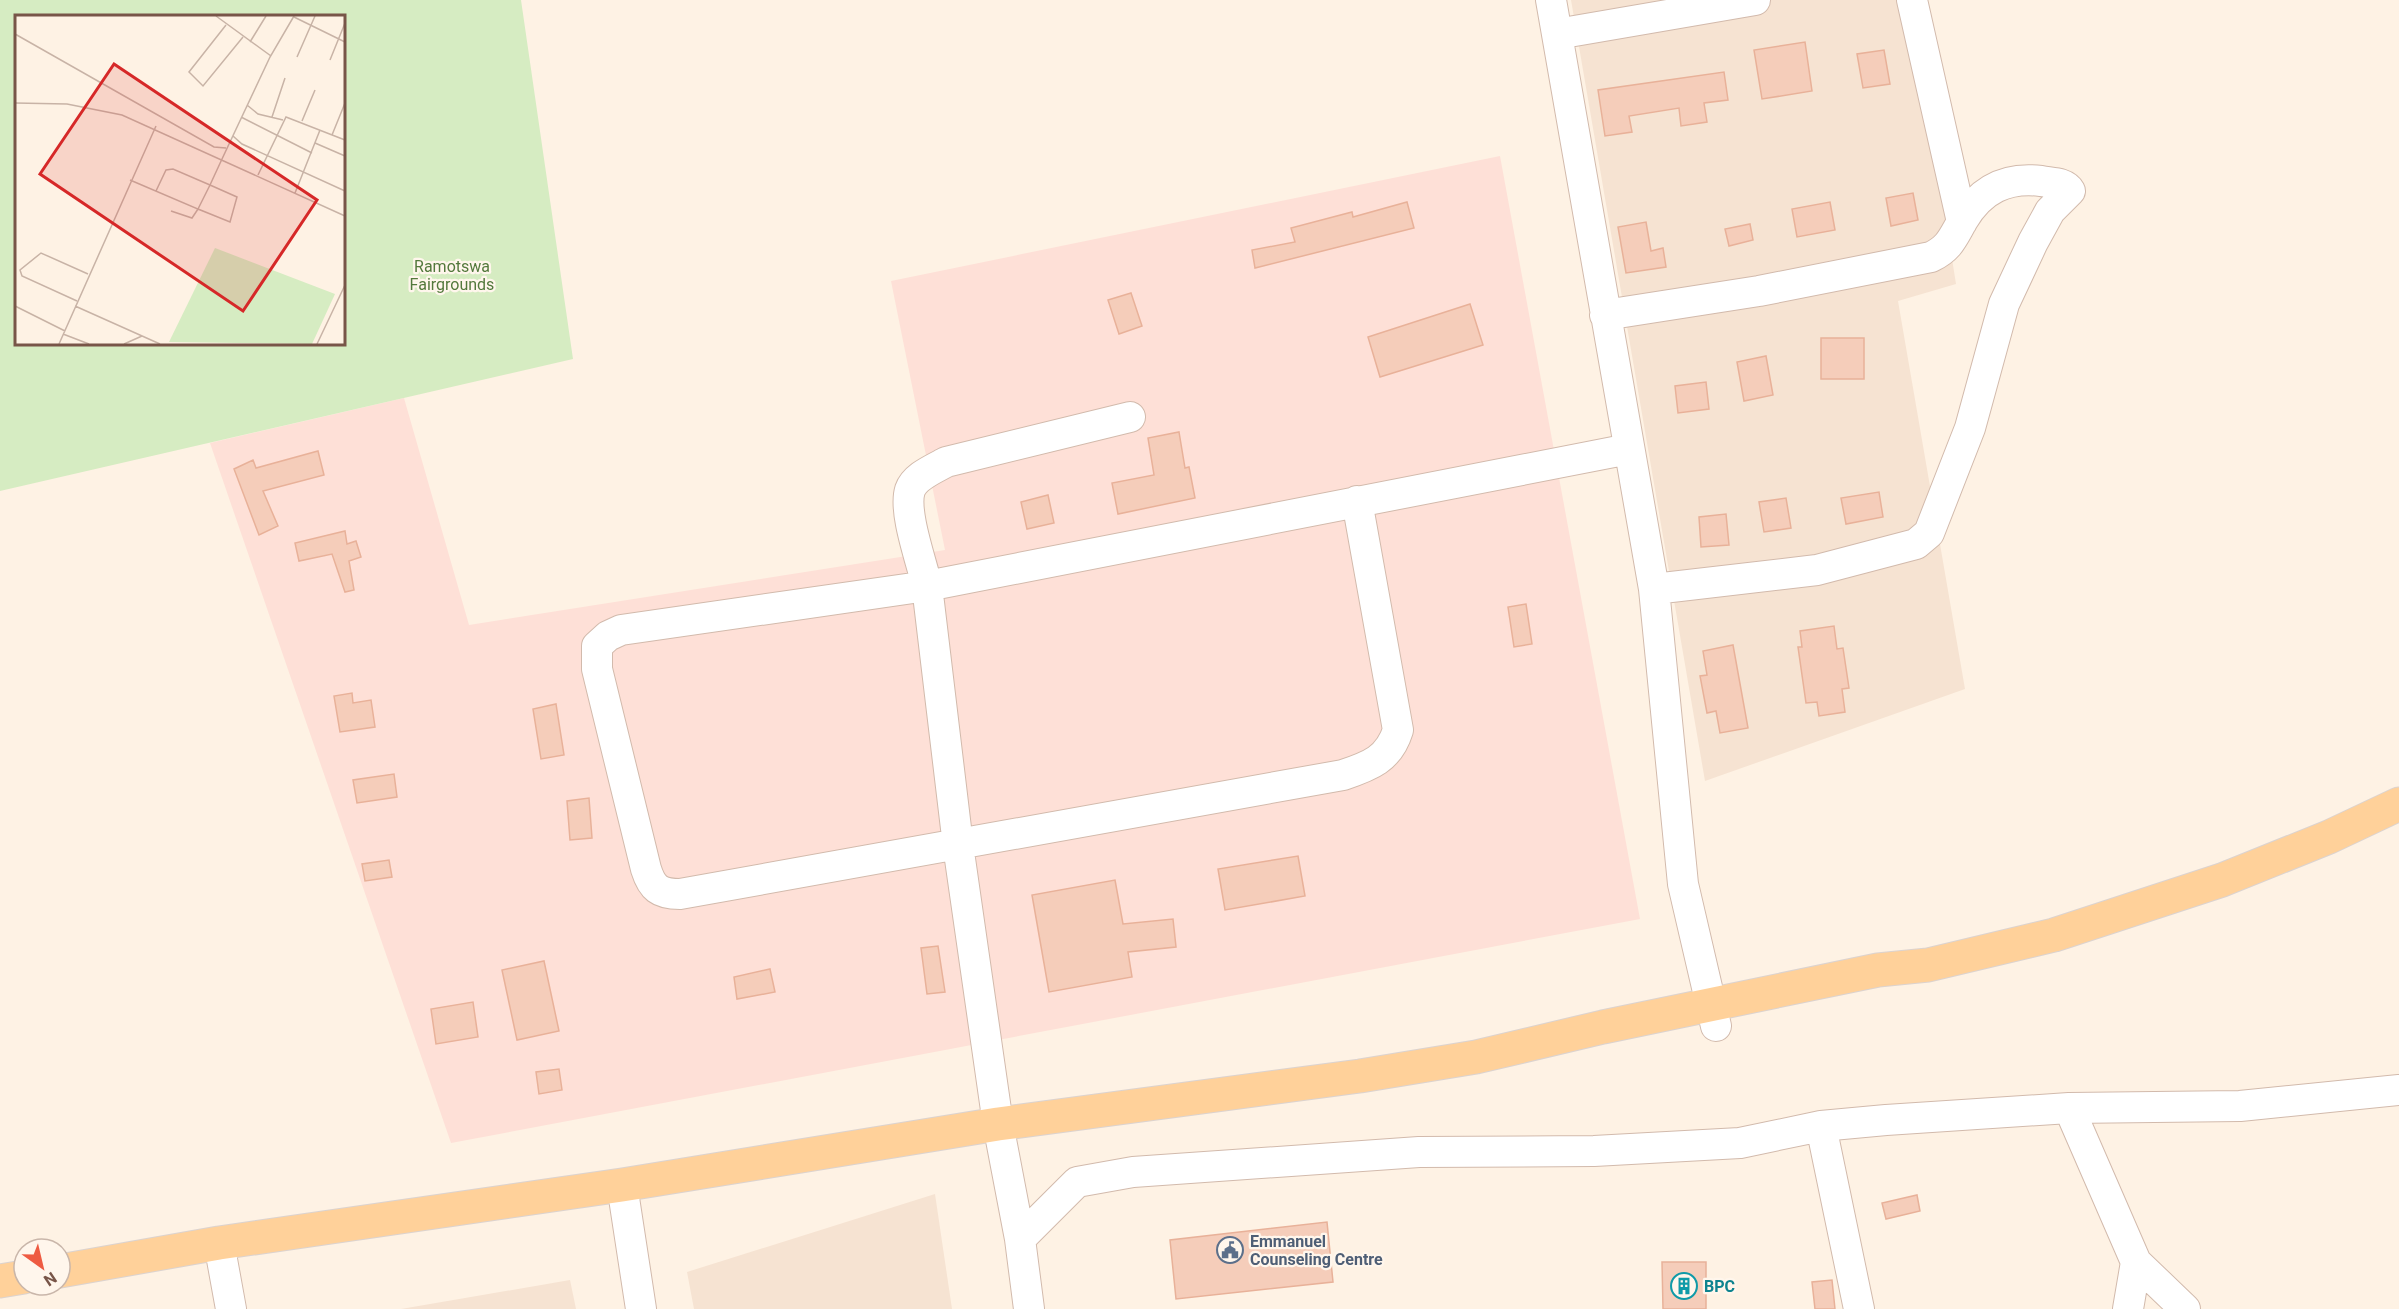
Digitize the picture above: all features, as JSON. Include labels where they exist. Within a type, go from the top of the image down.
[{"type":"main road","points":[[72,1269],[219,1243],[622,1185],[998,1124],[1360,1076],[1476,1057],[1544,1056],[1606,1047],[1713,1016],[1882,985],[1928,965],[2054,935],[2222,880],[2329,837],[2399,804]]},
{"type":"street","points":[[1551,0],[1654,589],[1683,884],[1713,1016]]},
{"type":"street","points":[[1557,34],[1755,0]]},
{"type":"street","points":[[1912,0],[1962,222]]},
{"type":"street","points":[[1605,315],[1759,291],[1931,257],[1952,243],[1962,222],[1984,194],[1998,185],[2022,179],[2063,184],[2070,192],[2050,212],[2004,304],[1970,428],[1929,533],[1916,544],[1817,570],[1654,589]]},
{"type":"street","points":[[1029,1309],[1020,1239],[998,1124],[958,845],[927,586],[909,508],[910,489],[922,476],[946,462],[1130,417]]},
{"type":"street","points":[[1357,501],[1398,730],[1394,744],[1382,758],[1369,767],[1343,775],[680,894],[658,891],[650,883],[595,655],[597,646],[608,636],[621,630],[927,586],[1357,501],[1629,449]]},
{"type":"street","points":[[1020,1239],[1077,1182],[1133,1172],[1419,1152],[1594,1151],[1740,1143],[1821,1126],[2068,1108],[2240,1106],[2399,1090]]},
{"type":"street","points":[[2068,1108],[2136,1262],[2185,1309]]},
{"type":"street","points":[[1821,1126],[1858,1309]]},
{"type":"street","points":[[622,1185],[641,1309]]},
{"type":"street","points":[[219,1243],[231,1309]]},
{"type":"street","points":[[2128,1309],[2136,1262]]},
{"type":"shaded area","points":[[1571,0],[1911,0],[1956,284],[1898,301],[1965,689],[1705,781]]},
{"type":"shaded area","points":[[1500,156],[1640,919],[451,1143],[210,443],[404,398],[469,625],[945,550],[891,281]]},
{"type":"shaded area","points":[[935,1194],[952,1309],[694,1309],[687,1272]]},
{"type":"shaded area","points":[[570,1280],[576,1309],[401,1309]]},
{"type":"green space","name":"Ramotswa Fairgrounds","points":[[0,0],[521,0],[573,359],[0,491]]},
{"type":"building","points":[[1805,42],[1812,91],[1762,99],[1754,50]]},
{"type":"building","points":[[1884,50],[1890,84],[1863,88],[1857,54]]},
{"type":"building","points":[[1724,72],[1728,100],[1704,103],[1707,122],[1681,126],[1679,108],[1629,116],[1632,132],[1605,136],[1598,90]]},
{"type":"building","points":[[1913,193],[1918,220],[1891,226],[1886,198]]},
{"type":"building","points":[[1407,202],[1414,228],[1255,268],[1252,250],[1295,242],[1291,228],[1352,212],[1353,217]]},
{"type":"building","points":[[1830,202],[1835,230],[1797,237],[1792,209]]},
{"type":"building","points":[[1646,222],[1651,251],[1663,248],[1666,267],[1626,273],[1618,227]]},
{"type":"building","points":[[1750,224],[1753,240],[1729,246],[1725,229]]},
{"type":"building","points":[[1131,293],[1142,326],[1119,334],[1108,300]]},
{"type":"building","points":[[1470,304],[1483,345],[1380,377],[1368,337]]},
{"type":"building","points":[[1821,338],[1864,338],[1864,379],[1821,379]]},
{"type":"building","points":[[1766,356],[1773,395],[1744,401],[1737,362]]},
{"type":"building","points":[[1706,382],[1709,409],[1678,413],[1675,386]]},
{"type":"building","points":[[1179,432],[1185,468],[1189,467],[1195,498],[1118,514],[1112,483],[1154,475],[1148,438]]},
{"type":"building","points":[[318,451],[324,475],[263,491],[278,526],[259,535],[234,469],[253,460],[256,468]]},
{"type":"building","points":[[1879,492],[1883,517],[1846,524],[1841,498]]},
{"type":"building","points":[[1048,495],[1054,523],[1027,529],[1021,502]]},
{"type":"building","points":[[1786,498],[1791,528],[1764,532],[1759,502]]},
{"type":"building","points":[[1726,514],[1729,545],[1701,547],[1699,517]]},
{"type":"building","points":[[345,531],[347,544],[356,541],[361,557],[349,561],[354,590],[345,592],[332,554],[299,561],[295,543]]},
{"type":"building","points":[[1526,604],[1532,644],[1514,647],[1508,607]]},
{"type":"building","points":[[1834,626],[1837,649],[1843,648],[1849,688],[1842,689],[1845,712],[1819,716],[1817,702],[1806,703],[1798,647],[1802,647],[1800,631]]},
{"type":"building","points":[[1733,645],[1748,728],[1720,733],[1716,711],[1707,713],[1700,676],[1707,675],[1703,651]]},
{"type":"building","points":[[352,693],[353,703],[371,700],[375,727],[340,732],[334,696]]},
{"type":"building","points":[[556,704],[564,755],[541,759],[533,709]]},
{"type":"building","points":[[394,774],[397,797],[357,803],[353,780]]},
{"type":"building","points":[[589,798],[592,838],[570,840],[567,801]]},
{"type":"building","points":[[1298,856],[1305,896],[1225,910],[1218,869]]},
{"type":"building","points":[[389,860],[392,877],[365,881],[362,864]]},
{"type":"building","points":[[1115,880],[1123,924],[1173,919],[1176,947],[1128,952],[1132,977],[1049,992],[1032,895]]},
{"type":"building","points":[[938,946],[945,992],[927,994],[921,948]]},
{"type":"building","points":[[544,961],[559,1031],[517,1040],[502,970]]},
{"type":"building","points":[[770,969],[775,992],[737,999],[734,977]]},
{"type":"building","points":[[473,1002],[478,1037],[436,1044],[431,1009]]},
{"type":"building","points":[[559,1069],[562,1090],[539,1094],[536,1072]]},
{"type":"building","points":[[1917,1195],[1920,1211],[1886,1219],[1882,1203]]},
{"type":"building","points":[[1327,1222],[1333,1282],[1176,1299],[1170,1240]]},
{"type":"building","name":"BPC","points":[[1662,1262],[1706,1262],[1706,1309],[1663,1309]]},
{"type":"building","points":[[1832,1280],[1835,1309],[1815,1309],[1812,1282]]},
{"type":"place","name":"Emmanuel Counseling Centre","points":[[1230,1250]]},
{"type":"place","name":"BPC","points":[[1684,1286]]}]
